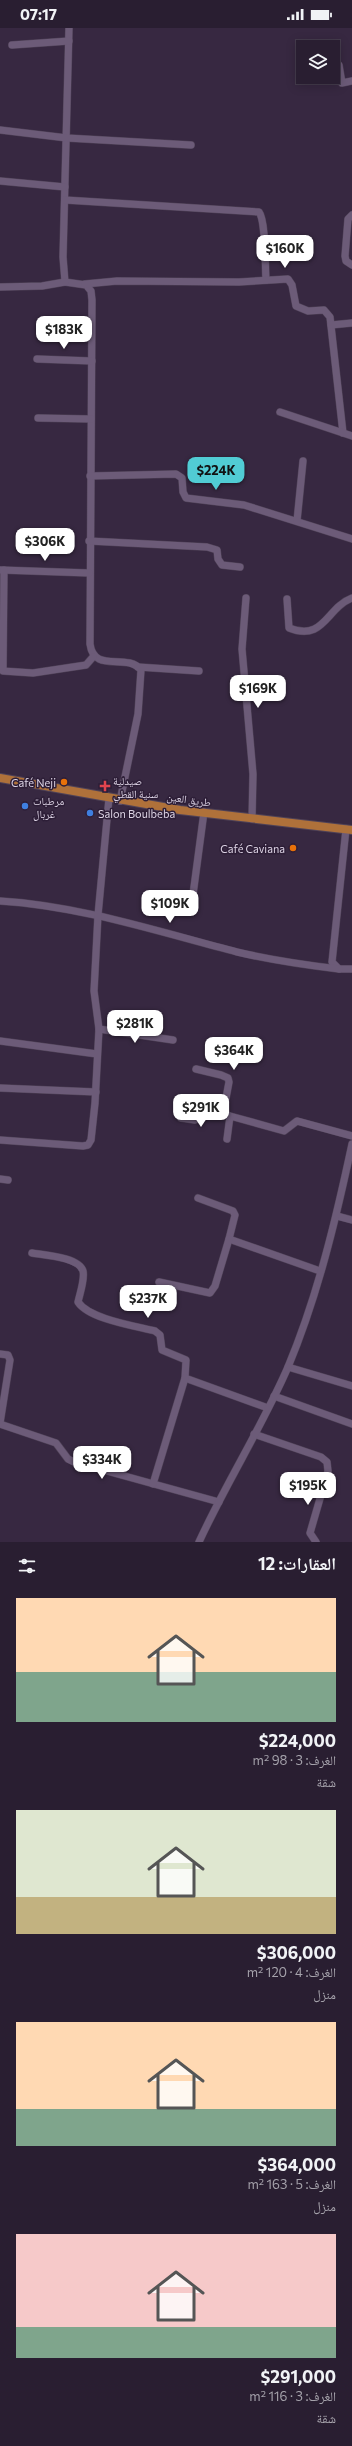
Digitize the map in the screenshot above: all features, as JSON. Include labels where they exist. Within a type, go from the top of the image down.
[{"type":"main road","name":"طريق العين","points":[[0,778],[120,801],[252,819],[349,830]]},
{"type":"street","points":[[65,282],[65,187],[70,28]]},
{"type":"street","points":[[12,45],[69,41]]},
{"type":"street","points":[[340,71],[342,83],[352,81]]},
{"type":"street","points":[[0,130],[67,138],[191,145]]},
{"type":"street","points":[[0,181],[65,187]]},
{"type":"street","points":[[65,200],[259,212],[262,216],[266,280]]},
{"type":"street","points":[[352,215],[348,219],[345,256],[346,261],[352,264]]},
{"type":"street","points":[[0,287],[42,286],[65,282],[85,284],[117,281],[239,282],[289,280],[296,306],[308,311],[327,312],[331,325],[343,433]]},
{"type":"street","points":[[85,284],[91,291],[92,300],[89,573],[90,644],[93,657]]},
{"type":"street","points":[[331,325],[352,323]]},
{"type":"street","points":[[37,359],[92,360]]},
{"type":"street","points":[[280,412],[352,436]]},
{"type":"street","points":[[38,418],[91,418]]},
{"type":"street","points":[[297,521],[303,461]]},
{"type":"street","points":[[90,476],[176,474],[182,478],[183,492],[186,498],[244,505],[352,539]]},
{"type":"street","points":[[89,541],[206,547],[216,550],[218,559],[222,565],[240,567]]},
{"type":"street","points":[[89,573],[2,570],[4,671],[33,673],[86,664],[93,657]]},
{"type":"street","points":[[246,598],[242,649],[253,774],[252,819]]},
{"type":"street","points":[[287,599],[289,628],[313,630],[321,626],[331,614],[352,598]]},
{"type":"street","points":[[93,657],[138,667],[199,671]]},
{"type":"street","points":[[120,801],[138,714],[141,670],[138,667]]},
{"type":"street","points":[[0,1140],[28,1143],[86,1145],[91,1137],[96,1092],[99,1029],[94,991],[98,915],[109,798]]},
{"type":"street","points":[[192,902],[204,812]]},
{"type":"street","points":[[339,969],[332,962],[349,830]]},
{"type":"street","points":[[0,901],[98,915],[238,952],[291,963],[339,969],[352,969]]},
{"type":"street","points":[[99,1029],[173,1040]]},
{"type":"street","points":[[0,1041],[98,1054]]},
{"type":"street","points":[[196,1069],[228,1078],[229,1082],[226,1115],[227,1139]]},
{"type":"street","points":[[0,1088],[96,1092]]},
{"type":"street","points":[[181,1118],[195,1120],[209,1113],[226,1115],[284,1131],[297,1121],[352,1136]]},
{"type":"street","points":[[199,1542],[288,1367],[307,1316],[337,1216],[352,1144]]},
{"type":"street","points":[[0,1179],[8,1180]]},
{"type":"street","points":[[159,1282],[210,1293],[215,1286],[235,1216],[233,1211],[198,1198]]},
{"type":"street","points":[[337,1216],[352,1220]]},
{"type":"street","points":[[229,1239],[320,1271]]},
{"type":"street","points":[[32,1253],[71,1260],[79,1264],[83,1272],[78,1302],[82,1308],[92,1314],[155,1331],[160,1335],[162,1350],[186,1360],[185,1378],[153,1484]]},
{"type":"street","points":[[0,1354],[8,1355],[10,1360],[0,1424],[56,1443],[68,1459],[74,1462],[219,1502]]},
{"type":"street","points":[[288,1367],[352,1386]]},
{"type":"street","points":[[185,1378],[268,1408]]},
{"type":"street","points":[[274,1396],[352,1424]]},
{"type":"street","points":[[254,1434],[321,1457],[326,1462],[328,1471],[310,1533],[316,1542]]},
{"type":"place","name":"Café Neji","points":[[64,782]]},
{"type":"place","name":"صيدلية سنية القطي","points":[[105,786]]},
{"type":"place","name":"مرطبات غربال","points":[[25,806]]},
{"type":"place","name":"Salon Boulbeba","points":[[90,813]]},
{"type":"place","name":"Café Caviana","points":[[293,848]]}]
